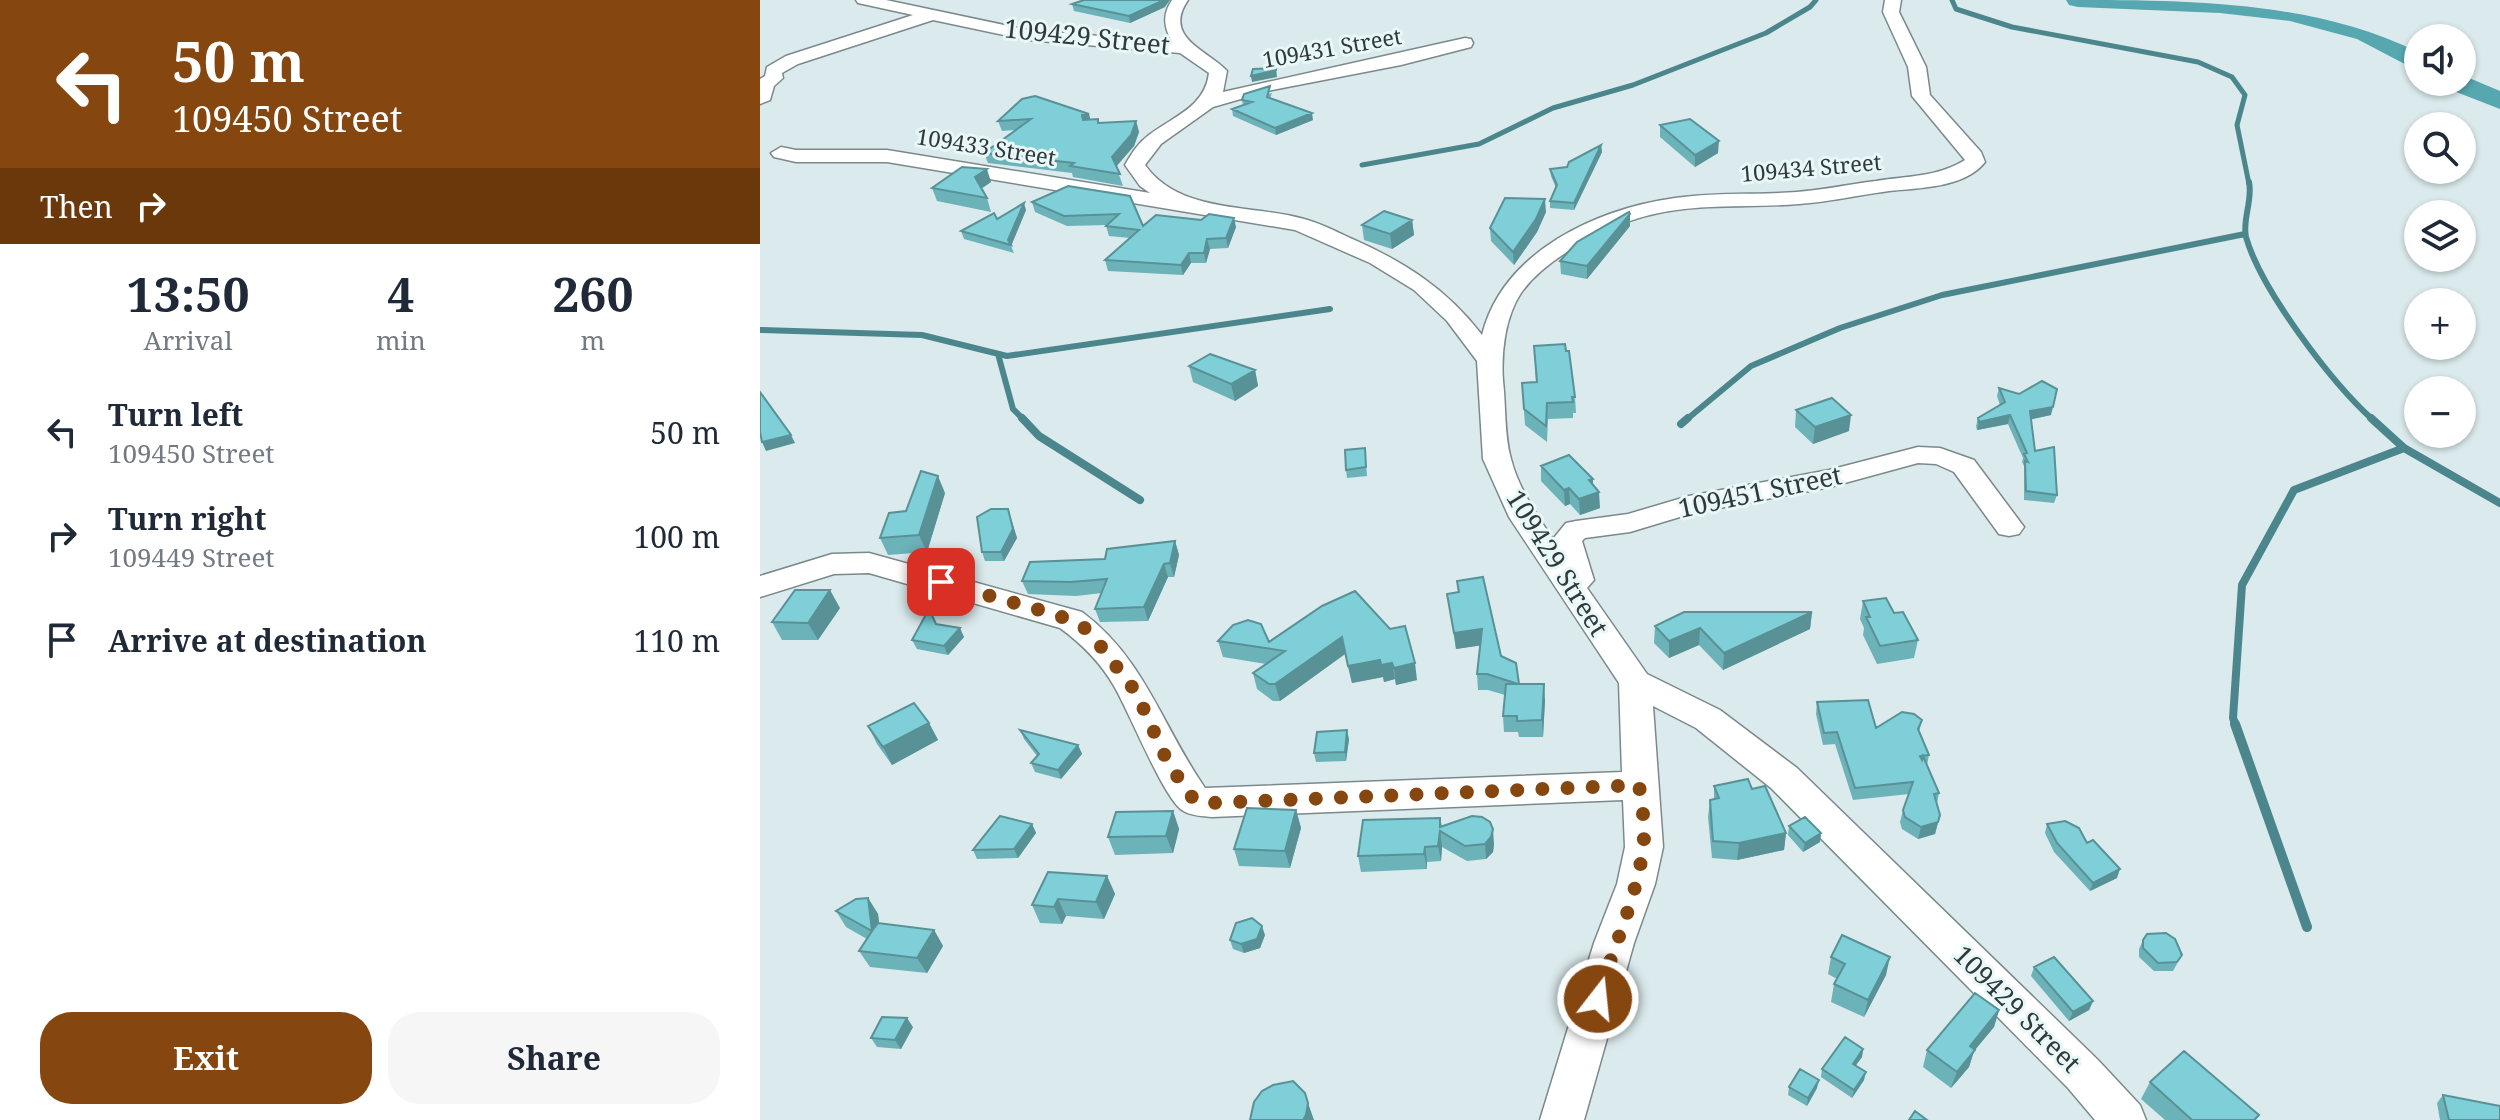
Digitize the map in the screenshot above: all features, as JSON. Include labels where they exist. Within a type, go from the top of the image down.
[{"type":"street","name":"109429 Street","points":[[864,0],[1047,37],[1184,48],[1218,71],[1219,83],[1207,103]]},
{"type":"street","points":[[957,0],[961,11],[976,23]]},
{"type":"street","points":[[1180,0],[1174,7],[1172,20],[1184,48]]},
{"type":"street","name":"109434 Street","points":[[1489,360],[1499,315],[1521,278],[1558,249],[1620,216],[1681,201],[1798,198],[1930,180],[1958,172],[1975,162],[1974,156],[1921,96],[1917,67],[1891,12],[1893,0]]},
{"type":"street","points":[[760,99],[764,96],[767,77],[792,60],[933,15]]},
{"type":"street","name":"109431 Street","points":[[1207,103],[1245,89],[1433,54],[1465,43]]},
{"type":"street","points":[[1207,103],[1137,158],[1137,172],[1154,187],[1183,204],[1300,224],[1378,258],[1422,285],[1455,316],[1489,360]]},
{"type":"street","name":"109433 Street","points":[[781,153],[796,156],[887,156],[1183,204]]},
{"type":"street","name":"109429 Street","points":[[1489,360],[1497,459],[1523,517],[1635,682],[1708,719],[1784,778],[2083,1074],[2124,1120]]},
{"type":"street","name":"109451 Street","points":[[1594,619],[1567,548],[1569,535],[1576,530],[1630,523],[1689,505],[1830,478],[1918,455],[1940,456],[1964,466],[2009,527]]},
{"type":"street","points":[[760,587],[832,564],[869,563],[1071,620],[1088,630],[1136,692],[1168,763],[1194,800],[1212,803],[1639,785]]},
{"type":"street","points":[[1562,1120],[1614,943],[1636,884],[1644,847],[1635,682]]},
{"type":"building","points":[[1084,0],[1164,0],[1129,16],[1072,4]]},
{"type":"building","points":[[1253,69],[1276,70],[1251,76]]},
{"type":"building","points":[[1270,86],[1267,97],[1312,113],[1275,128],[1232,109],[1252,102],[1242,100],[1244,94]]},
{"type":"building","points":[[1035,96],[1089,114],[1082,115],[1083,120],[1098,119],[1098,123],[1136,121],[1131,135],[1112,157],[1120,174],[1070,166],[1074,163],[984,153],[1031,119],[998,121],[1022,99]]},
{"type":"building","points":[[1690,119],[1719,141],[1695,155],[1660,125]]},
{"type":"building","points":[[1601,145],[1574,203],[1550,201],[1557,185],[1550,169],[1567,167],[1569,162]]},
{"type":"building","points":[[962,167],[987,169],[975,177],[987,198],[932,188]]},
{"type":"building","points":[[1068,186],[1130,196],[1143,226],[1156,215],[1201,220],[1209,214],[1234,218],[1226,238],[1207,239],[1204,253],[1189,253],[1181,265],[1105,260],[1139,230],[1106,226],[1119,214],[1064,216],[1032,202]]},
{"type":"building","points":[[1505,198],[1545,199],[1536,219],[1513,252],[1490,228]]},
{"type":"building","points":[[1024,203],[1008,240],[1011,245],[961,231],[994,213],[997,219]]},
{"type":"building","points":[[1384,211],[1412,220],[1390,234],[1362,225]]},
{"type":"building","points":[[1629,212],[1587,266],[1560,261],[1577,242]]},
{"type":"building","points":[[1565,344],[1566,351],[1569,351],[1575,397],[1572,397],[1573,402],[1547,403],[1546,426],[1524,409],[1522,383],[1537,382],[1534,346]]},
{"type":"building","points":[[1210,354],[1255,370],[1231,384],[1189,366]]},
{"type":"building","points":[[2042,381],[2057,389],[2053,407],[2030,411],[2035,451],[2054,447],[2057,495],[2026,491],[2025,461],[2028,462],[2024,454],[2027,453],[2010,415],[1979,422],[1978,418],[2005,402],[1999,388],[2019,394]]},
{"type":"building","points":[[760,392],[791,435],[762,442]]},
{"type":"building","points":[[1832,398],[1851,415],[1815,427],[1796,410]]},
{"type":"building","points":[[1365,448],[1366,467],[1346,470],[1345,450]]},
{"type":"building","points":[[1569,455],[1593,479],[1589,480],[1599,492],[1579,499],[1569,488],[1564,490],[1541,466]]},
{"type":"building","points":[[921,471],[938,476],[919,535],[880,538],[889,513],[906,511]]},
{"type":"building","points":[[991,509],[1008,509],[1013,529],[1001,552],[982,552],[977,517]]},
{"type":"building","points":[[1175,541],[1170,563],[1164,564],[1144,607],[1095,609],[1107,579],[1022,581],[1030,562],[1105,559],[1107,549]]},
{"type":"building","points":[[1483,577],[1501,656],[1516,663],[1519,684],[1544,684],[1542,720],[1517,721],[1517,716],[1503,716],[1506,684],[1518,684],[1477,674],[1482,629],[1454,633],[1447,594],[1459,592],[1457,581]]},
{"type":"building","points":[[795,590],[830,590],[808,623],[772,622]]},
{"type":"building","points":[[1355,591],[1390,629],[1405,626],[1415,663],[1394,668],[1392,663],[1381,665],[1380,660],[1348,666],[1342,637],[1275,684],[1269,684],[1253,673],[1285,651],[1218,641],[1233,625],[1248,620],[1261,624],[1269,642],[1322,606]]},
{"type":"building","points":[[1886,598],[1894,613],[1903,612],[1918,640],[1880,646],[1866,617],[1870,617],[1863,601]]},
{"type":"building","points":[[929,609],[936,624],[960,628],[944,646],[912,640]]},
{"type":"building","points":[[1684,612],[1812,612],[1724,653],[1700,628],[1669,641],[1655,626]]},
{"type":"building","points":[[1868,700],[1876,728],[1902,712],[1914,714],[1922,720],[1918,729],[1929,755],[1920,756],[1922,760],[1923,756],[1939,793],[1934,794],[1940,815],[1938,822],[1921,827],[1905,817],[1903,810],[1913,782],[1855,788],[1837,732],[1824,733],[1817,702]]},
{"type":"building","points":[[914,703],[929,723],[883,747],[868,726]]},
{"type":"building","points":[[1020,730],[1078,745],[1058,770],[1031,763],[1039,754]]},
{"type":"building","points":[[1347,730],[1345,752],[1314,753],[1317,732]]},
{"type":"building","points":[[1748,779],[1752,789],[1765,786],[1786,833],[1739,843],[1713,841],[1710,800],[1719,798],[1714,786]]},
{"type":"building","points":[[1247,808],[1296,810],[1285,851],[1234,849]]},
{"type":"building","points":[[1173,811],[1166,836],[1108,837],[1116,812]]},
{"type":"building","points":[[1000,816],[1032,824],[1014,849],[973,850]]},
{"type":"building","points":[[1472,816],[1490,822],[1493,829],[1485,844],[1465,846],[1440,831],[1438,846],[1425,847],[1424,854],[1358,856],[1363,820],[1440,818],[1440,827]]},
{"type":"building","points":[[1805,817],[1821,833],[1805,843],[1789,826]]},
{"type":"building","points":[[2065,821],[2079,828],[2087,843],[2093,840],[2120,869],[2093,883],[2057,843],[2047,824]]},
{"type":"building","points":[[1048,872],[1107,876],[1096,902],[1058,899],[1054,907],[1032,905]]},
{"type":"building","points":[[868,898],[872,931],[836,911],[856,899]]},
{"type":"building","points":[[1252,918],[1262,926],[1257,939],[1241,944],[1230,940],[1236,923]]},
{"type":"building","points":[[878,923],[934,930],[917,958],[859,951]]},
{"type":"building","points":[[2166,933],[2175,939],[2182,955],[2177,962],[2158,963],[2143,948],[2143,940],[2147,934]]},
{"type":"building","points":[[1842,935],[1890,957],[1868,1000],[1834,984],[1845,964],[1831,957]]},
{"type":"building","points":[[2054,957],[2093,1001],[2073,1012],[2034,967]]},
{"type":"building","points":[[1975,993],[1999,1010],[1970,1046],[1975,1050],[1957,1072],[1927,1050]]},
{"type":"building","points":[[882,1017],[907,1018],[895,1040],[871,1038]]},
{"type":"building","points":[[1845,1037],[1863,1049],[1853,1064],[1866,1072],[1854,1090],[1822,1069]]},
{"type":"building","points":[[2184,1051],[2259,1115],[2254,1120],[2192,1120],[2150,1082]]},
{"type":"building","points":[[1800,1069],[1819,1080],[1808,1098],[1789,1087]]},
{"type":"building","points":[[1293,1081],[1305,1093],[1308,1103],[1303,1120],[1250,1120],[1254,1102],[1262,1091]]},
{"type":"building","points":[[2443,1095],[2500,1106],[2500,1120],[2449,1120]]},
{"type":"building","points":[[1915,1111],[1927,1120],[1909,1120]]},
{"type":"waterway","points":[[1362,165],[1479,144],[1553,108],[1633,85],[1766,33],[1810,7],[1816,0]]},
{"type":"waterway","points":[[1952,0],[1956,9],[2012,27],[2198,62],[2232,77],[2245,95],[2237,125],[2249,184]]},
{"type":"waterway","points":[[2078,0],[2220,5],[2290,14],[2366,34],[2404,55]]},
{"type":"waterway","points":[[2476,91],[2500,101]]},
{"type":"waterway","points":[[2249,182],[2246,237],[2266,283],[2319,360],[2373,420]]},
{"type":"waterway","points":[[1686,420],[1751,366],[1840,328],[1942,295],[2245,234]]},
{"type":"waterway","points":[[760,330],[922,335],[1007,356],[1330,309]]},
{"type":"waterway","points":[[998,354],[1013,409],[1022,418]]},
{"type":"waterway","points":[[1022,418],[1039,436],[1140,500]]},
{"type":"waterway","points":[[1681,424],[1688,418]]},
{"type":"waterway","points":[[2371,418],[2404,448]]},
{"type":"waterway","points":[[2236,726],[2233,718],[2242,585],[2294,490],[2404,448]]},
{"type":"waterway","points":[[2404,448],[2500,503]]},
{"type":"waterway","points":[[2235,724],[2307,927]]},
{"type":"route","points":[[941,582],[1071,620],[1088,630],[1136,692],[1168,763],[1194,800],[1212,803],[1639,785],[1644,816],[1644,847],[1636,884],[1598,999]]}]
